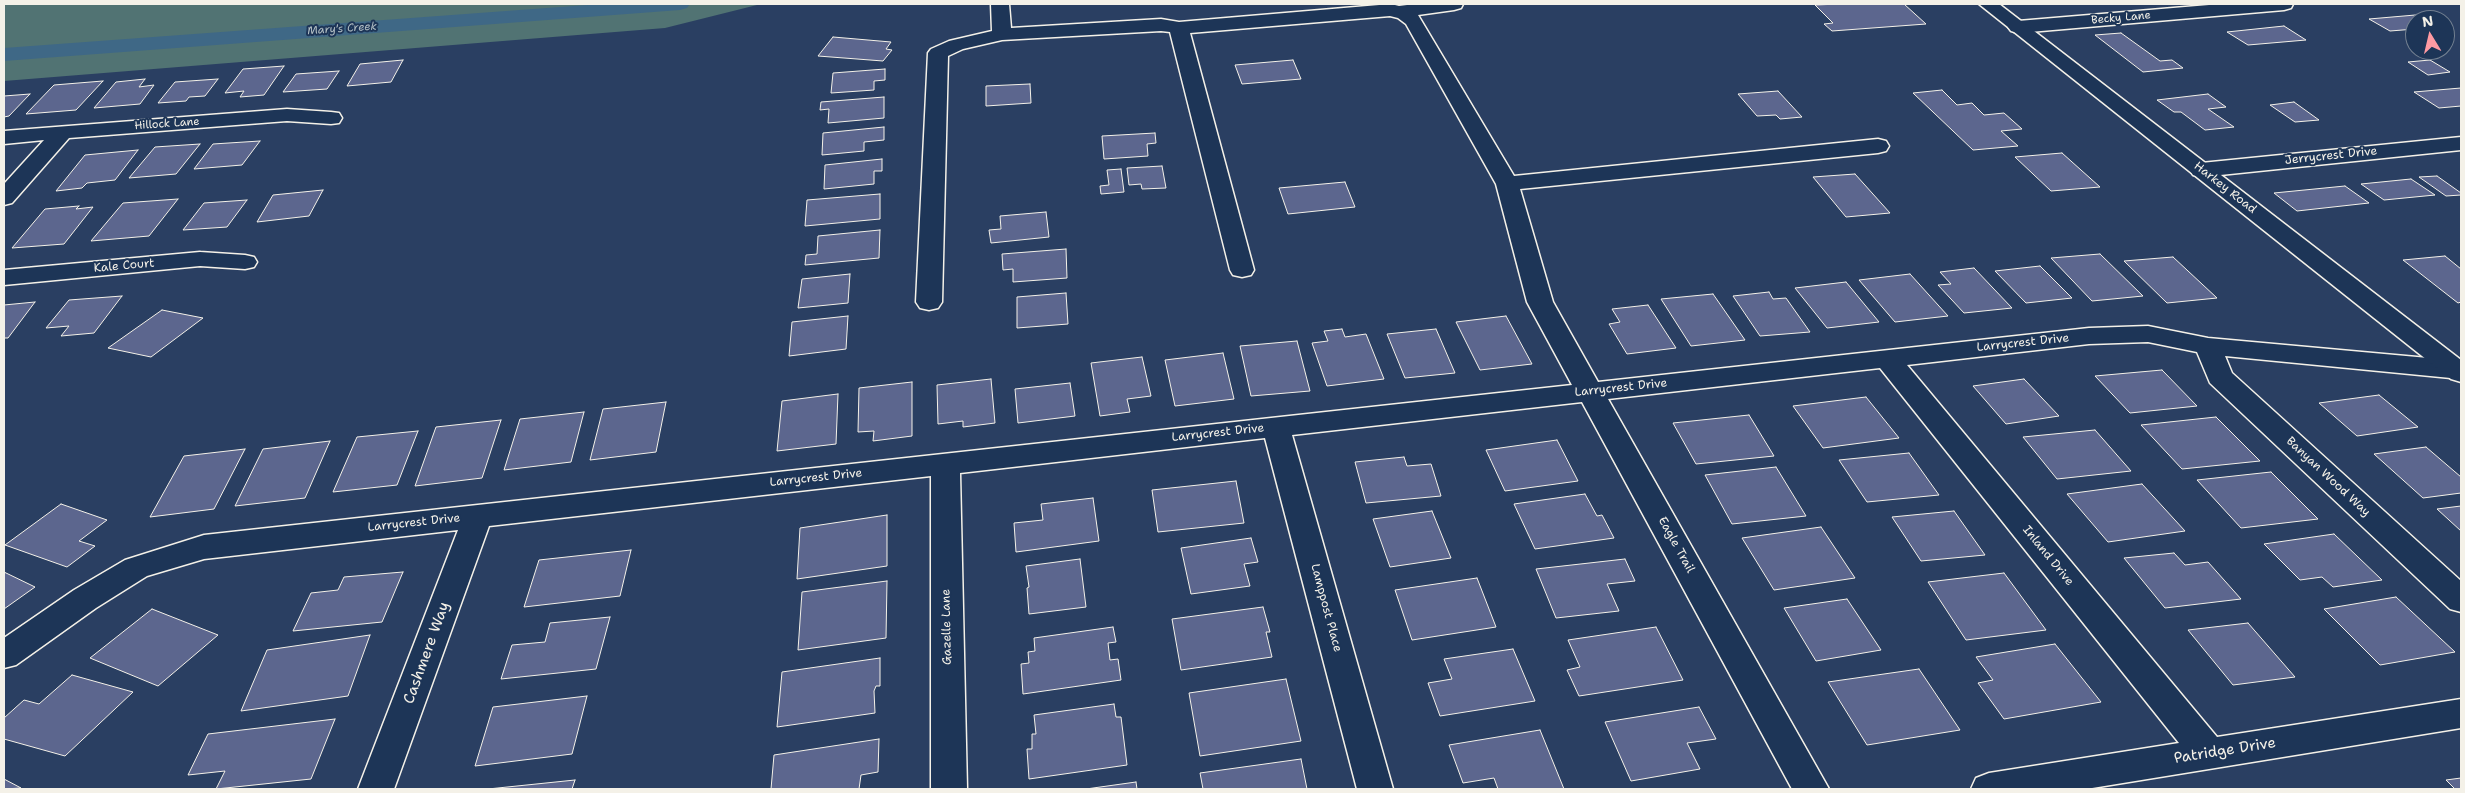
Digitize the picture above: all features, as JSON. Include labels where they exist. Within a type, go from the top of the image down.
[{"type":"street","points":[[1000,4],[1002,34]]},
{"type":"street","points":[[929,302],[938,53],[956,45],[1002,34],[1161,25],[1180,28],[1397,12],[1454,4]]},
{"type":"street","name":"Harkey Road","points":[[1988,4],[2460,371]]},
{"type":"street","name":"Becky Lane","points":[[2018,27],[2284,4]]},
{"type":"street","name":"Eagle Trail","points":[[1397,12],[1404,13],[1414,21],[1507,184],[1540,302],[1592,392],[1811,789]]},
{"type":"street","points":[[1180,28],[1242,270]]},
{"type":"street","name":"Hillock Lane","points":[[4,137],[287,115],[331,118]]},
{"type":"street","points":[[4,198],[62,132]]},
{"type":"street","name":"Jerrycrest Drive","points":[[2201,170],[2461,143]]},
{"type":"street","points":[[1507,184],[1878,146]]},
{"type":"street","name":"Kale Court","points":[[4,278],[200,259],[245,262]]},
{"type":"street","name":"Larrycrest Drive","points":[[4,655],[85,599],[136,568],[204,547],[1887,358],[2099,336],[2148,334],[2208,346],[2460,371]]},
{"type":"street","name":"Banyan Wood Way","points":[[2208,346],[2220,377],[2461,600]]},
{"type":"street","name":"Inland Drive","points":[[1887,358],[2209,754]]},
{"type":"street","name":"Lamppost Place","points":[[1276,427],[1376,789]]},
{"type":"street","name":"Gazelle Lane","points":[[944,464],[949,789]]},
{"type":"street","name":"Cashmere Way","points":[[376,789],[478,516]]},
{"type":"street","name":"Patridge Drive","points":[[1989,789],[2461,714]]},
{"type":"green space","points":[[4,4],[761,4],[665,28],[4,81]]},
{"type":"building","points":[[1904,4],[1926,24],[1832,31],[1824,24],[1833,23],[1815,5]]},
{"type":"building","points":[[2405,16],[2405,30],[2390,31],[2369,19]]},
{"type":"building","points":[[2284,26],[2306,40],[2248,45],[2227,32]]},
{"type":"building","points":[[2121,33],[2160,61],[2172,60],[2183,68],[2143,72],[2095,35]]},
{"type":"building","points":[[833,37],[891,42],[886,49],[892,50],[883,61],[818,56]]},
{"type":"building","points":[[403,60],[391,82],[347,86],[360,64]]},
{"type":"building","points":[[1293,60],[1301,79],[1242,84],[1235,65]]},
{"type":"building","points":[[2430,60],[2450,72],[2428,75],[2408,62]]},
{"type":"building","points":[[284,66],[264,95],[240,97],[244,91],[225,93],[243,69]]},
{"type":"building","points":[[885,69],[885,80],[874,81],[874,90],[831,93],[833,73]]},
{"type":"building","points":[[339,71],[327,89],[283,92],[296,74]]},
{"type":"building","points":[[145,79],[139,87],[154,85],[140,104],[94,108],[116,82]]},
{"type":"building","points":[[218,79],[205,96],[189,97],[186,101],[158,103],[175,82]]},
{"type":"building","points":[[103,81],[76,110],[26,114],[54,85]]},
{"type":"building","points":[[1030,84],[1031,103],[986,106],[986,86]]},
{"type":"building","points":[[2461,88],[2461,106],[2439,108],[2414,92]]},
{"type":"building","points":[[1942,90],[1957,105],[1972,103],[1984,115],[2004,113],[2022,129],[2001,131],[2018,146],[1973,150],[1913,93]]},
{"type":"building","points":[[1778,91],[1802,117],[1780,119],[1776,115],[1757,116],[1738,94]]},
{"type":"building","points":[[30,94],[9,116],[4,117],[4,96]]},
{"type":"building","points":[[2208,94],[2226,107],[2208,109],[2234,127],[2205,130],[2181,112],[2174,112],[2157,100]]},
{"type":"building","points":[[884,97],[884,118],[828,123],[829,109],[820,110],[821,102]]},
{"type":"building","points":[[2294,102],[2319,120],[2295,122],[2270,105]]},
{"type":"building","points":[[884,127],[884,140],[864,142],[864,151],[822,155],[823,133]]},
{"type":"building","points":[[1155,133],[1156,143],[1147,144],[1148,156],[1104,159],[1102,136]]},
{"type":"building","points":[[260,141],[242,165],[194,169],[213,144]]},
{"type":"building","points":[[200,144],[176,174],[129,178],[155,147]]},
{"type":"building","points":[[138,150],[115,180],[87,183],[82,188],[56,191],[85,155]]},
{"type":"building","points":[[2062,153],[2100,187],[2051,191],[2015,157]]},
{"type":"building","points":[[882,159],[882,171],[874,171],[874,184],[824,189],[825,165]]},
{"type":"building","points":[[1162,166],[1166,188],[1142,189],[1141,184],[1129,185],[1127,168]]},
{"type":"building","points":[[1121,169],[1124,192],[1101,194],[1100,186],[1109,185],[1107,170]]},
{"type":"building","points":[[1855,174],[1890,213],[1846,217],[1813,177]]},
{"type":"building","points":[[2437,176],[2461,193],[2461,195],[2446,196],[2419,177]]},
{"type":"building","points":[[2411,179],[2435,195],[2384,200],[2361,184]]},
{"type":"building","points":[[1345,182],[1355,207],[1288,214],[1279,188]]},
{"type":"building","points":[[2345,186],[2369,203],[2297,211],[2274,193]]},
{"type":"building","points":[[323,190],[309,216],[257,222],[273,195]]},
{"type":"building","points":[[880,194],[880,219],[805,226],[807,200]]},
{"type":"building","points":[[178,199],[149,236],[91,241],[123,203]]},
{"type":"building","points":[[247,200],[227,227],[183,230],[204,203]]},
{"type":"building","points":[[79,206],[76,209],[93,207],[64,244],[12,248],[45,209]]},
{"type":"building","points":[[1046,212],[1049,237],[991,243],[989,230],[1001,229],[1000,216]]},
{"type":"building","points":[[880,230],[879,258],[805,265],[806,255],[817,254],[818,236]]},
{"type":"building","points":[[1066,249],[1067,278],[1013,282],[1013,269],[1003,270],[1002,254]]},
{"type":"building","points":[[2100,254],[2143,296],[2092,301],[2051,258]]},
{"type":"building","points":[[2445,256],[2461,269],[2461,302],[2458,303],[2403,260]]},
{"type":"building","points":[[2173,257],[2217,298],[2167,303],[2124,261]]},
{"type":"building","points":[[2040,266],[2072,298],[2026,303],[1995,271]]},
{"type":"building","points":[[1974,268],[2012,308],[1964,313],[1938,285],[1951,284],[1940,272]]},
{"type":"building","points":[[850,274],[848,303],[798,308],[802,279]]},
{"type":"building","points":[[1910,274],[1948,316],[1895,322],[1859,280]]},
{"type":"building","points":[[1846,282],[1879,322],[1827,328],[1795,288]]},
{"type":"building","points":[[1769,292],[1773,299],[1786,298],[1810,332],[1760,336],[1733,296]]},
{"type":"building","points":[[1066,293],[1068,324],[1017,328],[1017,297]]},
{"type":"building","points":[[1713,294],[1745,340],[1691,346],[1661,299]]},
{"type":"building","points":[[122,296],[94,333],[61,336],[69,326],[46,328],[69,300]]},
{"type":"building","points":[[35,302],[8,338],[4,338],[4,305]]},
{"type":"building","points":[[1648,305],[1676,348],[1627,354],[1609,324],[1620,322],[1612,309]]},
{"type":"building","points":[[162,310],[203,318],[151,357],[108,348]]},
{"type":"building","points":[[848,316],[846,349],[789,356],[792,322]]},
{"type":"building","points":[[1506,316],[1532,364],[1480,370],[1456,322]]},
{"type":"building","points":[[1342,329],[1345,337],[1366,334],[1384,379],[1327,386],[1312,343],[1328,341],[1324,331]]},
{"type":"building","points":[[1436,329],[1455,373],[1405,378],[1387,334]]},
{"type":"building","points":[[1297,341],[1310,391],[1251,396],[1240,346]]},
{"type":"building","points":[[1223,353],[1234,399],[1175,406],[1165,360]]},
{"type":"building","points":[[1142,357],[1151,396],[1127,399],[1130,412],[1100,416],[1091,363]]},
{"type":"building","points":[[2162,370],[2197,406],[2130,413],[2095,376]]},
{"type":"building","points":[[991,379],[995,423],[963,427],[963,421],[938,424],[937,385]]},
{"type":"building","points":[[2024,379],[2059,416],[2006,424],[1973,386]]},
{"type":"building","points":[[912,382],[912,436],[873,441],[874,431],[858,432],[859,388]]},
{"type":"building","points":[[1070,383],[1075,416],[1018,423],[1015,389]]},
{"type":"building","points":[[838,394],[836,444],[777,451],[782,401]]},
{"type":"building","points":[[2379,395],[2418,427],[2357,436],[2319,403]]},
{"type":"building","points":[[1866,397],[1899,438],[1823,448],[1793,406]]},
{"type":"building","points":[[666,402],[656,452],[590,460],[603,409]]},
{"type":"building","points":[[584,412],[571,462],[504,470],[520,419]]},
{"type":"building","points":[[1749,415],[1774,456],[1696,464],[1673,423]]},
{"type":"building","points":[[2216,417],[2260,461],[2182,469],[2141,425]]},
{"type":"building","points":[[501,420],[482,478],[415,486],[436,427]]},
{"type":"building","points":[[2095,430],[2131,471],[2057,479],[2023,437]]},
{"type":"building","points":[[418,431],[397,485],[333,492],[357,437]]},
{"type":"building","points":[[1557,440],[1578,481],[1505,491],[1486,450]]},
{"type":"building","points":[[330,441],[305,498],[235,506],[263,449]]},
{"type":"building","points":[[2426,447],[2461,477],[2461,493],[2423,498],[2374,454]]},
{"type":"building","points":[[245,449],[214,509],[150,517],[184,456]]},
{"type":"building","points":[[1909,453],[1939,495],[1867,502],[1839,460]]},
{"type":"building","points":[[1404,457],[1407,466],[1431,464],[1441,496],[1366,503],[1355,462]]},
{"type":"building","points":[[1776,467],[1806,516],[1732,524],[1705,475]]},
{"type":"building","points":[[2271,472],[2318,519],[2241,528],[2197,480]]},
{"type":"building","points":[[1236,481],[1244,523],[1158,532],[1152,490]]},
{"type":"building","points":[[2142,484],[2185,531],[2108,542],[2067,494]]},
{"type":"building","points":[[1585,494],[1597,516],[1602,515],[1614,538],[1535,549],[1514,504]]},
{"type":"building","points":[[1093,498],[1099,541],[1016,552],[1014,523],[1043,520],[1041,504]]},
{"type":"building","points":[[61,504],[107,520],[79,541],[95,546],[67,567],[5,545]]},
{"type":"building","points":[[2461,506],[2461,531],[2437,509]]},
{"type":"building","points":[[1432,511],[1451,558],[1390,567],[1373,519]]},
{"type":"building","points":[[1954,511],[1985,555],[1921,561],[1892,517]]},
{"type":"building","points":[[887,515],[887,566],[797,579],[800,528]]},
{"type":"building","points":[[1821,527],[1855,578],[1774,590],[1742,538]]},
{"type":"building","points":[[2334,534],[2382,580],[2333,587],[2322,577],[2300,580],[2264,544]]},
{"type":"building","points":[[1251,538],[1258,562],[1244,564],[1250,586],[1191,594],[1181,548]]},
{"type":"building","points":[[631,550],[620,596],[524,607],[539,560]]},
{"type":"building","points":[[2174,553],[2185,565],[2208,562],[2241,599],[2165,608],[2124,558]]},
{"type":"building","points":[[1080,559],[1086,607],[1029,614],[1027,588],[1029,587],[1026,566]]},
{"type":"building","points":[[1625,559],[1635,581],[1607,584],[1619,611],[1556,618],[1536,569]]},
{"type":"building","points":[[4,572],[35,587],[4,609]]},
{"type":"building","points":[[403,572],[382,622],[293,631],[311,593],[338,590],[344,577]]},
{"type":"building","points":[[2004,573],[2046,630],[1966,640],[1928,582]]},
{"type":"building","points":[[1477,578],[1496,627],[1412,640],[1395,590]]},
{"type":"building","points":[[887,581],[886,638],[798,650],[802,592]]},
{"type":"building","points":[[2396,597],[2455,652],[2380,665],[2324,609]]},
{"type":"building","points":[[1847,599],[1881,650],[1816,661],[1784,608]]},
{"type":"building","points":[[1263,607],[1270,632],[1266,632],[1272,657],[1181,670],[1172,619]]},
{"type":"building","points":[[152,609],[218,635],[158,686],[90,658]]},
{"type":"building","points":[[610,617],[596,669],[501,679],[512,645],[545,642],[550,623]]},
{"type":"building","points":[[2248,623],[2295,677],[2233,685],[2188,630]]},
{"type":"building","points":[[1113,627],[1116,642],[1108,643],[1110,660],[1118,659],[1121,680],[1023,694],[1021,664],[1029,663],[1028,652],[1035,651],[1034,638]]},
{"type":"building","points":[[1656,627],[1683,680],[1579,696],[1567,670],[1580,667],[1568,640]]},
{"type":"building","points":[[370,635],[348,696],[241,711],[267,650]]},
{"type":"building","points":[[2055,644],[2101,702],[2004,719],[1978,683],[1993,680],[1976,657]]},
{"type":"building","points":[[1513,649],[1535,701],[1440,716],[1428,683],[1452,679],[1444,659]]},
{"type":"building","points":[[880,658],[880,686],[876,686],[874,691],[875,713],[777,727],[782,672]]},
{"type":"building","points":[[1919,669],[1960,730],[1867,745],[1828,682]]},
{"type":"building","points":[[72,675],[133,692],[65,756],[4,739],[4,718],[24,700],[39,704]]},
{"type":"building","points":[[1286,679],[1301,741],[1200,756],[1189,693]]},
{"type":"building","points":[[587,696],[572,754],[475,766],[493,707]]},
{"type":"building","points":[[1114,704],[1116,717],[1121,717],[1127,765],[1029,779],[1027,749],[1032,749],[1032,734],[1036,734],[1034,715]]},
{"type":"building","points":[[1699,707],[1716,739],[1687,743],[1700,769],[1631,781],[1605,722]]},
{"type":"building","points":[[335,719],[311,779],[216,789],[225,771],[188,775],[208,734]]},
{"type":"building","points":[[1540,730],[1564,789],[1498,789],[1494,778],[1463,783],[1449,745]]},
{"type":"building","points":[[879,739],[878,772],[861,775],[859,789],[771,789],[774,755]]},
{"type":"building","points":[[1301,759],[1307,789],[1203,789],[1200,773]]},
{"type":"building","points":[[2461,778],[2461,789],[2455,789],[2446,780]]},
{"type":"building","points":[[4,779],[21,788],[4,789]]},
{"type":"building","points":[[575,780],[572,789],[488,789]]},
{"type":"building","points":[[1136,782],[1137,789],[1086,789]]},
{"type":"waterway","name":"Mary's Creek","points":[[4,55],[680,4]]}]
